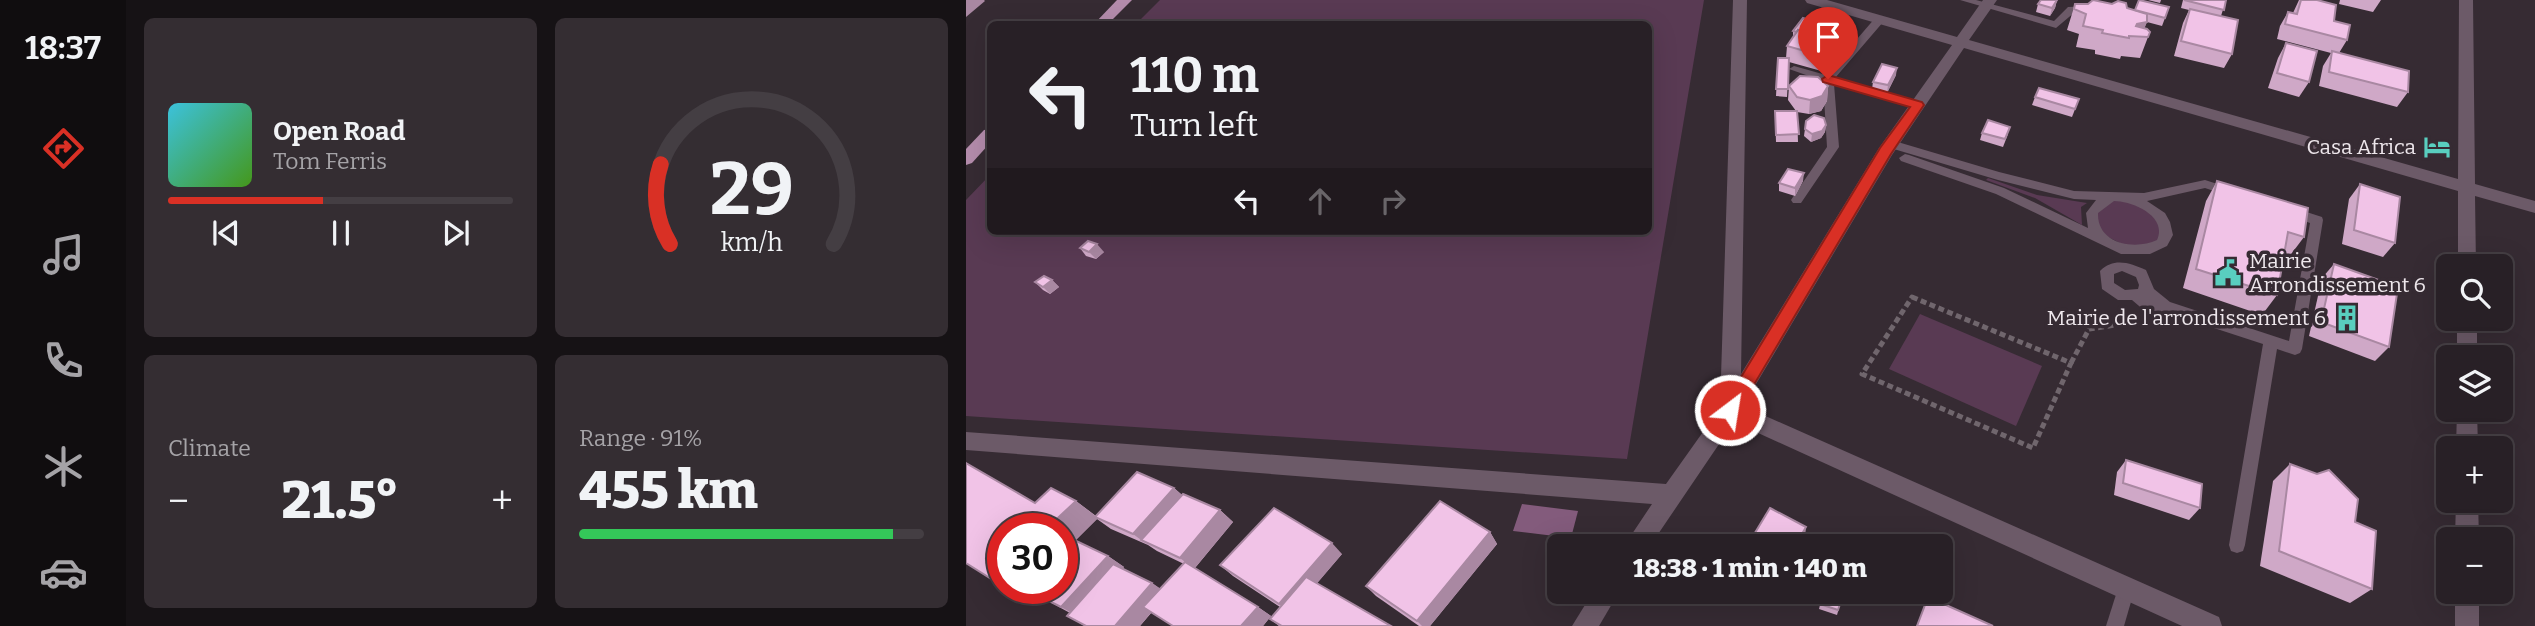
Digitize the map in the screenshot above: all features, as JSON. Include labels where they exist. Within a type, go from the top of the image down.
[{"type":"highway","points":[[1104,21],[1125,0]]},
{"type":"highway","points":[[966,159],[987,137]]},
{"type":"street","points":[[1730,410],[1740,0]]},
{"type":"street","points":[[1812,0],[2535,207]]},
{"type":"street","points":[[2466,0],[2467,254]]},
{"type":"street","points":[[1644,534],[1730,410],[1888,148],[1988,3]]},
{"type":"street","points":[[1730,410],[2210,626]]},
{"type":"street","points":[[966,441],[1670,495]]},
{"type":"street","points":[[1584,626],[1599,604]]},
{"type":"street","points":[[2467,604],[2467,626]]},
{"type":"lane","points":[[1965,0],[1988,3],[2056,25],[2072,9],[2104,9]]},
{"type":"lane","points":[[1797,200],[1833,147],[1828,79],[1880,19]]},
{"type":"lane","points":[[1794,69],[1917,105]]},
{"type":"lane","points":[[1888,148],[2074,195],[2144,197],[2205,184],[2242,196]]},
{"type":"lane","points":[[1888,148],[2000,191],[2115,246],[2145,251],[2155,248],[2166,235],[2166,226],[2161,217],[2141,203],[2116,198],[2105,200],[2091,212],[2093,228],[2115,246],[2141,285],[2164,312],[2295,349],[2317,220],[2280,208]]},
{"type":"lane","points":[[2237,545],[2271,341]]},
{"type":"lane","points":[[2115,626],[2126,588]]},
{"type":"path","points":[[2071,363],[1912,297],[1862,374],[2033,448],[2089,329],[2164,312]]},
{"type":"shaded area","points":[[1160,0],[1704,0],[1627,459],[966,416],[966,200],[987,178],[987,235],[1652,235],[1652,21],[1139,21]]},
{"type":"shaded area","points":[[1988,178],[2037,195],[2087,203],[2081,207],[2082,225],[2035,198],[1986,180]]},
{"type":"shaded area","points":[[2120,200],[2143,205],[2163,227],[2159,242],[2130,248],[2100,233],[2096,210],[2110,201]]},
{"type":"shaded area","points":[[1920,314],[2042,366],[2016,426],[1889,369]]},
{"type":"shaded area","points":[[1522,504],[1578,511],[1572,534],[1547,535],[1513,531]]},
{"type":"building","points":[[2041,0],[2057,0],[2052,8],[2038,4]]},
{"type":"building","points":[[2093,0],[2112,4],[2118,1],[2126,3],[2127,8],[2147,14],[2147,22],[2136,26],[2147,29],[2150,32],[2148,37],[2129,38],[2083,26],[2086,14],[2074,9],[2075,4],[2088,4]]},
{"type":"building","points":[[2139,0],[2169,7],[2165,18],[2135,10]]},
{"type":"building","points":[[2184,0],[2226,0],[2224,10]]},
{"type":"building","points":[[2301,0],[2317,0],[2336,5],[2334,21],[2350,25],[2347,40],[2285,24],[2288,12],[2297,14]]},
{"type":"building","points":[[2190,9],[2238,20],[2232,54],[2181,41]]},
{"type":"building","points":[[1803,18],[1842,29],[1833,40],[1793,31]]},
{"type":"building","points":[[1798,30],[1837,41],[1826,57],[1787,46]]},
{"type":"building","points":[[2286,43],[2317,51],[2309,82],[2277,73]]},
{"type":"building","points":[[2332,51],[2409,71],[2408,92],[2329,72]]},
{"type":"building","points":[[1778,58],[1789,58],[1788,89],[1776,89]]},
{"type":"building","points":[[1882,64],[1897,68],[1888,85],[1873,82]]},
{"type":"building","points":[[1800,76],[1818,77],[1828,86],[1822,96],[1810,100],[1797,97],[1789,86]]},
{"type":"building","points":[[2039,88],[2079,99],[2075,109],[2035,97]]},
{"type":"building","points":[[1775,111],[1797,111],[1799,134],[1776,135]]},
{"type":"building","points":[[1814,115],[1824,118],[1826,125],[1822,131],[1812,134],[1805,129],[1806,121]]},
{"type":"building","points":[[1988,120],[2010,127],[2005,139],[1982,133]]},
{"type":"building","points":[[1788,169],[1804,173],[1795,188],[1779,183]]},
{"type":"building","name":"Mairie Arrondissement 6","points":[[2217,181],[2308,208],[2304,237],[2288,232],[2277,295],[2196,269]]},
{"type":"building","points":[[2360,184],[2400,197],[2395,243],[2354,230]]},
{"type":"building","points":[[1088,241],[1097,244],[1089,252],[1080,248]]},
{"type":"building","points":[[2334,264],[2398,287],[2389,347],[2321,322]]},
{"type":"building","points":[[1044,276],[1052,280],[1043,287],[1035,282]]},
{"type":"building","points":[[2126,460],[2202,484],[2200,508],[2123,483]]},
{"type":"building","points":[[966,463],[1035,503],[1051,488],[1076,501],[1063,513],[987,513],[987,576],[966,563]]},
{"type":"building","points":[[2290,464],[2317,474],[2329,470],[2358,499],[2355,522],[2376,531],[2372,589],[2279,551]]},
{"type":"building","points":[[1137,472],[1174,488],[1133,534],[1095,517]]},
{"type":"building","points":[[1183,494],[1220,510],[1180,558],[1141,540]]},
{"type":"building","points":[[1440,501],[1490,532],[1417,621],[1366,586]]},
{"type":"building","points":[[1274,508],[1332,543],[1279,604],[1220,565]]},
{"type":"building","points":[[1770,508],[1806,527],[1802,534],[1754,534]]},
{"type":"building","points":[[1078,542],[1108,556],[1078,589]]},
{"type":"building","points":[[1185,562],[1258,607],[1241,626],[1173,626],[1143,607]]},
{"type":"building","points":[[1113,564],[1152,583],[1115,626],[1086,626],[1067,616]]},
{"type":"building","points":[[1306,577],[1391,626],[1282,626],[1270,619]]},
{"type":"building","points":[[1820,604],[1840,604],[1838,610]]},
{"type":"building","points":[[1925,604],[1944,604],[1993,626],[1917,626]]},
{"type":"place","name":"Casa Africa","points":[[2437,147]]},
{"type":"place","name":"Mairie Arrondissement 6","points":[[2228,273]]},
{"type":"place","name":"Mairie de l'arrondissement 6","points":[[2347,318]]},
{"type":"route","points":[[1730,410],[1885,152],[1917,105],[1828,79]]}]
